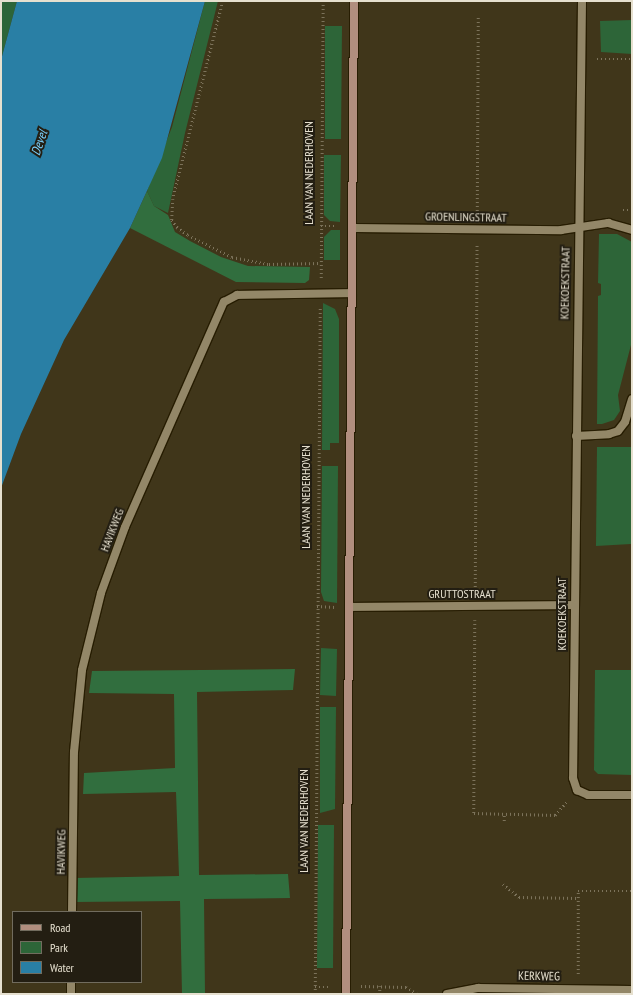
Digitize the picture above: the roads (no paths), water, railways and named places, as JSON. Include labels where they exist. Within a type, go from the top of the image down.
[{"type":"main road","points":[[346,990],[352,294],[354,228],[354,1]]},
{"type":"street","name":"KOEKOEKSTRAAT","points":[[582,3],[578,226],[573,778],[577,790],[588,795],[632,795]]},
{"type":"street","points":[[578,226],[608,223],[632,230]]},
{"type":"street","name":"GROENLINGSTRAAT","points":[[354,228],[561,230],[578,226]]},
{"type":"street","name":"HAVIKWEG","points":[[72,911],[74,752],[82,670],[101,593],[125,527],[224,302],[237,295],[352,294]]},
{"type":"street","points":[[576,436],[609,434],[618,430],[625,422],[632,399]]},
{"type":"street","name":"GRUTTOSTRAAT","points":[[350,607],[574,605]]},
{"type":"street","points":[[71,983],[71,994]]},
{"type":"street","name":"KERKWEG","points":[[447,994],[478,988],[632,990]]},
{"type":"water","name":"Devel","points":[[17,1],[205,1],[162,158],[130,228],[64,340],[21,434],[1,488],[1,60]]}]
